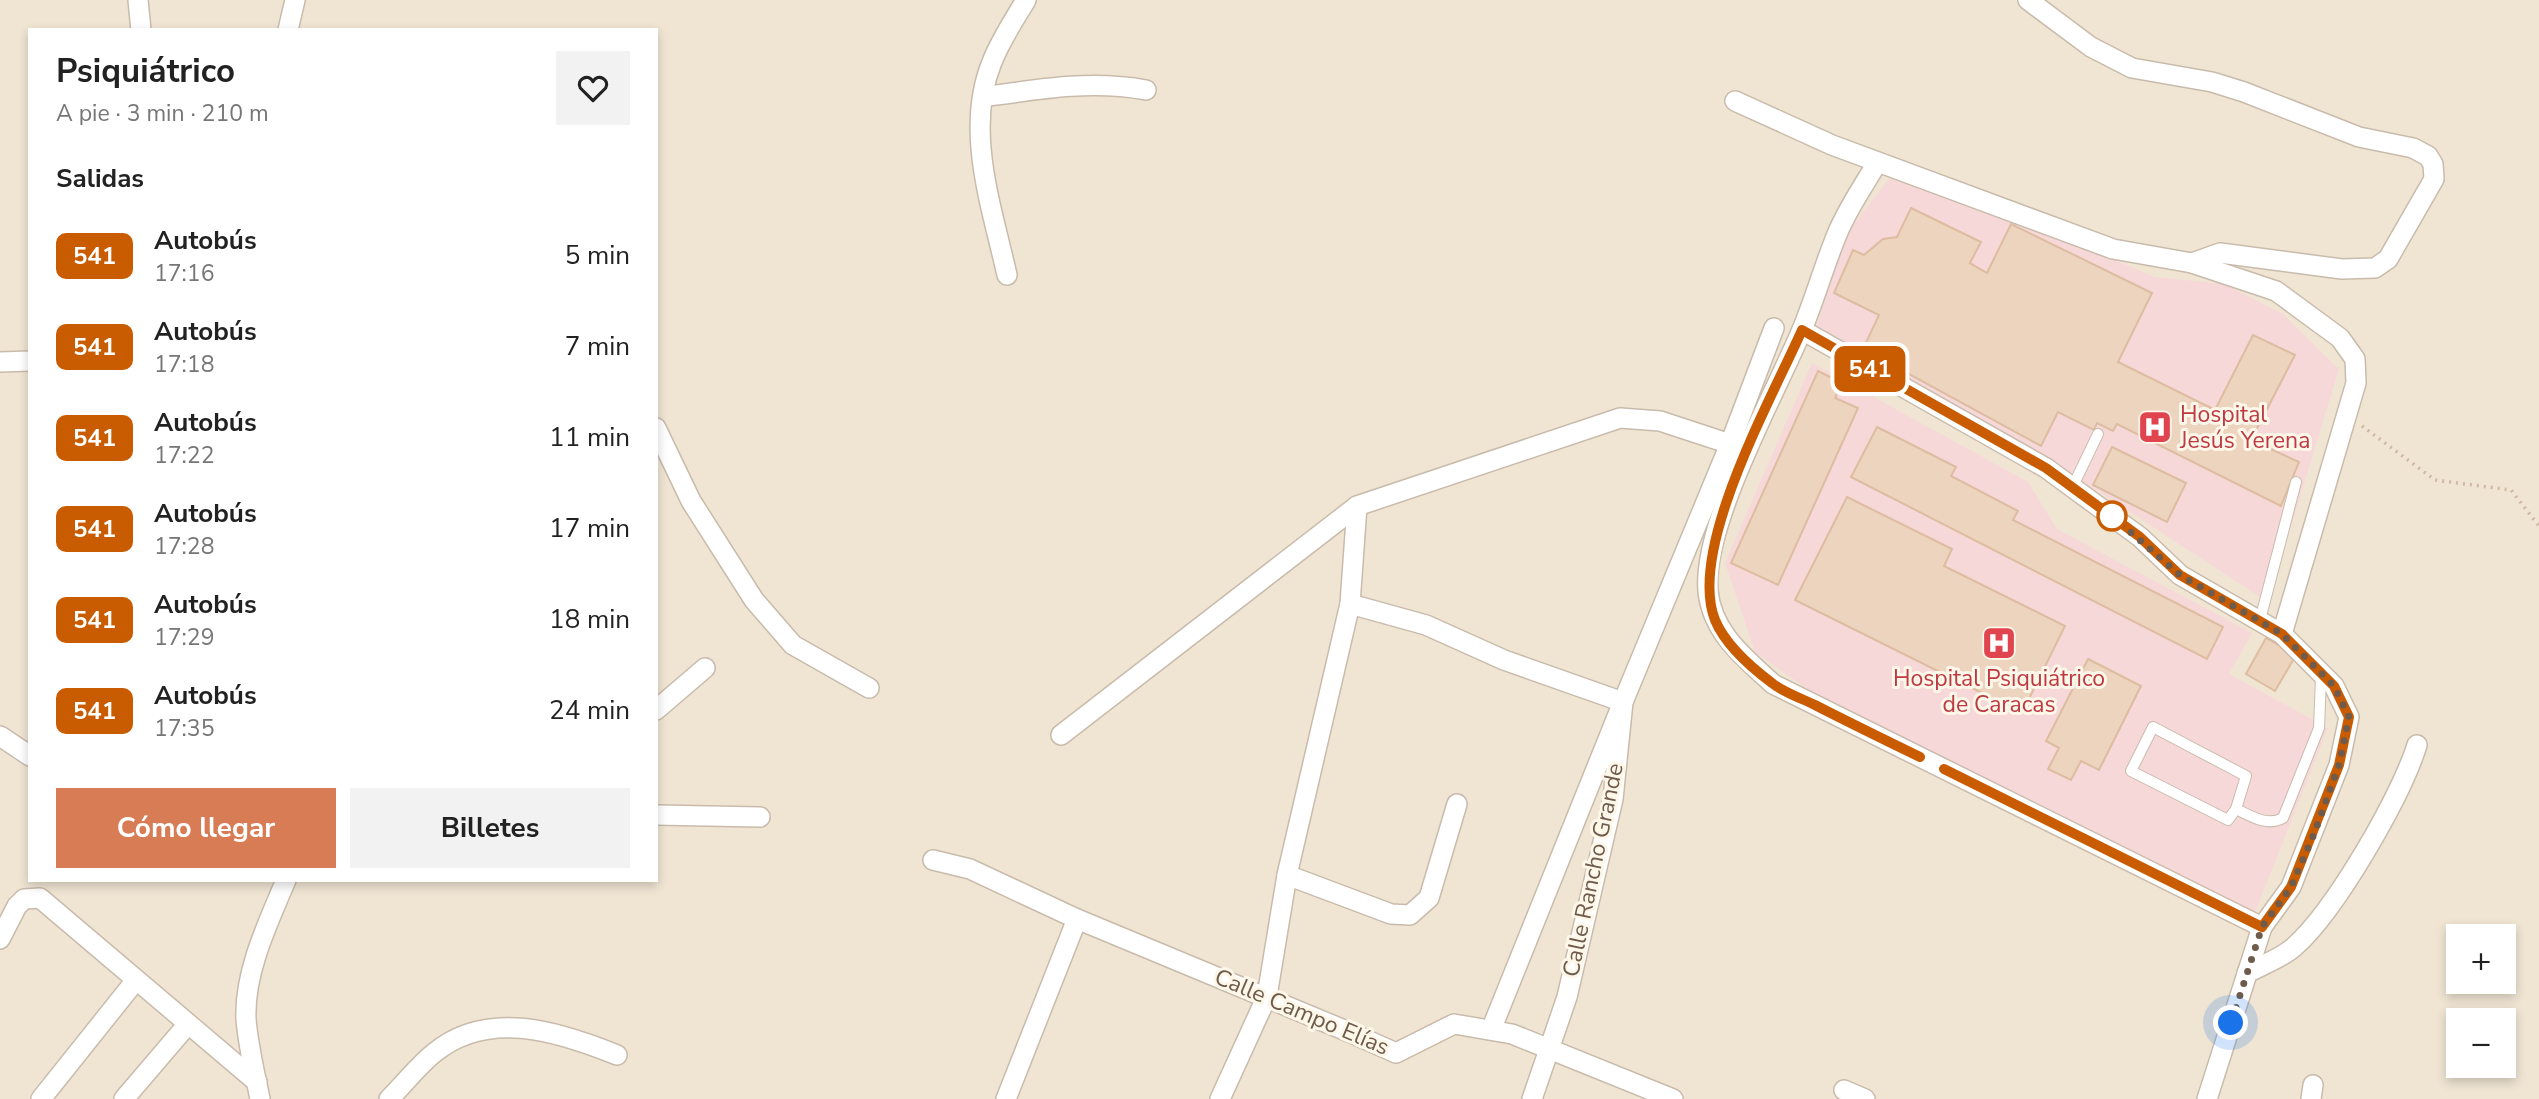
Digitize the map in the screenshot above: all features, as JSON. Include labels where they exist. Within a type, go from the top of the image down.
[{"type":"street","points":[[138,0],[141,28]]},
{"type":"street","points":[[288,28],[295,0]]},
{"type":"street","points":[[1007,275],[979,141],[983,97],[991,62],[1026,0]]},
{"type":"street","points":[[2028,0],[2091,47],[2132,68],[2212,82],[2245,92],[2359,137],[2413,148],[2428,156],[2433,164],[2434,179],[2388,259],[2375,268],[2342,269],[2220,253],[2192,263]]},
{"type":"street","points":[[983,97],[1067,85],[1117,85],[1146,90]]},
{"type":"street","points":[[1735,101],[1877,163],[2113,249],[2192,263],[2276,290],[2340,338],[2355,359],[2356,383],[2282,634]]},
{"type":"street","points":[[1877,163],[1839,230],[1802,330],[1733,483],[1711,560],[1708,590],[1716,621],[1732,646],[1773,684],[2262,927]]},
{"type":"street","name":"Calle Rancho Grande","points":[[1532,1099],[1567,997],[1613,799],[1623,702],[1730,444],[1774,328]]},
{"type":"street","points":[[1802,330],[2046,468],[2140,537],[2180,575],[2282,634],[2334,686],[2349,717],[2339,765],[2291,887],[2262,927],[2207,1099]]},
{"type":"street","points":[[0,362],[28,360]]},
{"type":"street","points":[[1061,735],[1357,506],[1620,418],[1660,421],[1730,444]]},
{"type":"street","points":[[658,432],[691,501],[754,600],[793,645],[869,688]]},
{"type":"street","points":[[1220,1099],[1267,996],[1287,875],[1350,604],[1357,506]]},
{"type":"street","points":[[1350,604],[1426,625],[1504,660],[1623,702],[1491,1030]]},
{"type":"street","points":[[658,708],[705,668]]},
{"type":"street","points":[[0,736],[28,755]]},
{"type":"street","points":[[2247,973],[2292,949],[2314,927],[2400,789],[2417,745]]},
{"type":"street","points":[[1287,875],[1391,914],[1410,915],[1430,898],[1457,804]]},
{"type":"street","points":[[658,815],[760,817]]},
{"type":"street","name":"Calle Campo Elías","points":[[933,860],[970,869],[1077,919],[1267,996],[1387,1052],[1405,1051],[1431,1033],[1454,1024],[1491,1030],[1512,1034],[1550,1048],[1673,1099]]},
{"type":"street","points":[[259,1091],[246,1018],[251,980],[261,942],[285,882]]},
{"type":"street","points":[[3,927],[24,899],[40,898],[188,1024],[259,1091]]},
{"type":"street","points":[[1006,1099],[1077,919]]},
{"type":"street","points":[[41,1099],[136,980]]},
{"type":"street","points":[[124,1099],[188,1024]]},
{"type":"street","points":[[389,1099],[436,1052],[470,1032],[521,1027],[568,1035],[617,1055]]},
{"type":"street","points":[[1844,1090],[1866,1099]]},
{"type":"lane","points":[[2072,488],[2098,434]]},
{"type":"lane","points":[[2260,620],[2296,482]]},
{"type":"lane","points":[[2236,809],[2263,821],[2276,822],[2283,818],[2319,728],[2323,673]]},
{"type":"lane","points":[[2153,727],[2246,776],[2236,809],[2228,820],[2131,771],[2153,727]]},
{"type":"path","points":[[2346,414],[2435,480],[2511,490],[2539,526]]},
{"type":"shaded area","points":[[0,0],[2539,0],[2539,1099],[0,1099]]},
{"type":"shaded area","name":"Hospital Jesús Yerena","points":[[1897,169],[2155,277],[2224,284],[2283,314],[2339,369],[2268,602],[2090,486],[1817,326],[1843,237]]},
{"type":"shaded area","name":"Hospital Psiquiátrico de Caracas","points":[[1812,363],[2028,482],[2057,529],[2252,633],[2229,674],[2328,728],[2254,915],[1845,716],[1755,652],[1725,563]]},
{"type":"building","points":[[1911,208],[1981,242],[1970,263],[1987,273],[2011,224],[2152,293],[2118,362],[2215,410],[2253,335],[2295,355],[2251,440],[2299,462],[2281,506],[2117,424],[2113,431],[2097,423],[2094,430],[2058,412],[2041,446],[1863,349],[1879,315],[1834,293],[1853,250],[1864,255],[1883,239],[1897,237]]},
{"type":"building","points":[[1818,371],[1842,383],[1835,398],[1858,408],[1778,585],[1731,563]]},
{"type":"building","points":[[1877,427],[1956,467],[1951,476],[2018,511],[2013,520],[2223,627],[2207,659],[1851,477]]},
{"type":"building","points":[[2112,447],[2186,483],[2167,522],[2093,485]]},
{"type":"building","points":[[1847,497],[1952,549],[1944,566],[2065,626],[2022,713],[1795,600]]},
{"type":"building","points":[[2266,638],[2296,655],[2275,691],[2246,674]]},
{"type":"building","points":[[2088,659],[2141,686],[2099,770],[2081,761],[2071,780],[2048,769],[2059,748],[2046,741]]},
{"type":"bus line","name":"541","points":[[1920,757],[1773,684],[1732,646],[1716,621],[1708,590],[1711,560],[1718,532],[1733,483],[1802,330],[2046,468],[2140,537],[2180,575],[2282,634],[2334,686],[2349,717],[2339,765],[2314,834],[2291,887],[2262,927],[1944,769]]},
{"type":"place","name":"Hospital Jesús Yerena","points":[[2155,427]]},
{"type":"place","name":"Hospital Psiquiátrico de Caracas","points":[[1999,643]]},
{"type":"route","points":[[2112,516],[2140,537],[2180,575],[2282,634],[2334,686],[2349,717],[2339,765],[2314,834],[2291,887],[2262,927],[2231,1023]]}]
